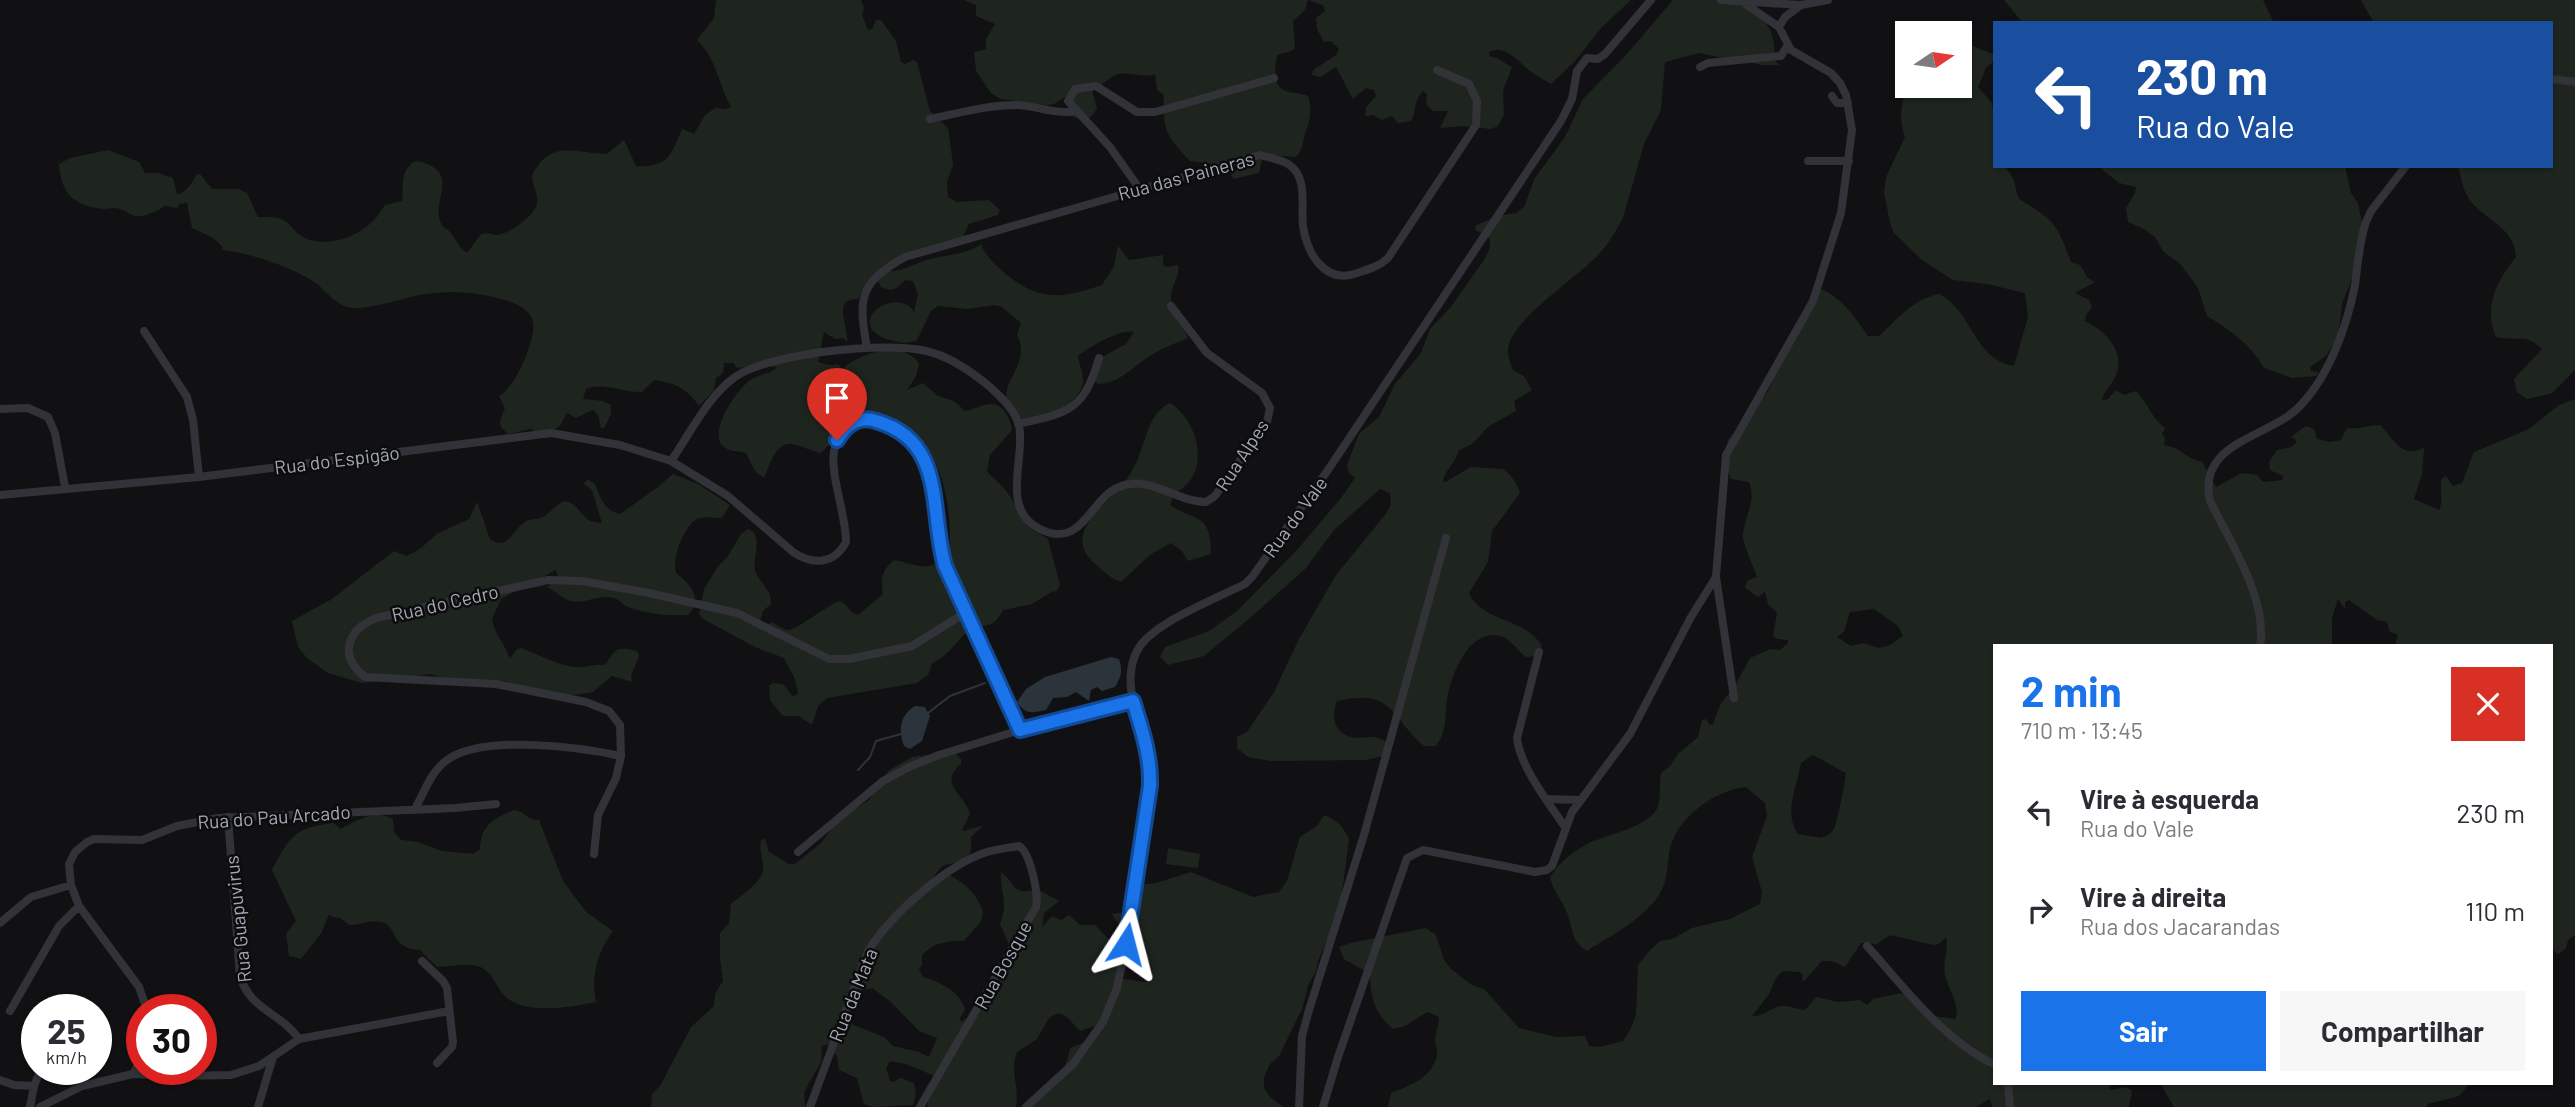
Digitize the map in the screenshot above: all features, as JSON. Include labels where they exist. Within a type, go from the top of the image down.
[{"type":"street","name":"Rua do Vale","points":[[1026,1107],[1073,1064],[1103,1022],[1117,988],[1150,786],[1151,765],[1133,701],[1130,678],[1137,650],[1145,639],[1163,626],[1245,584],[1252,576],[1331,467],[1561,121],[1572,99],[1577,71],[1587,58],[1598,59],[1605,54],[1651,0]]},
{"type":"street","points":[[1721,0],[1801,5],[1828,0]]},
{"type":"street","points":[[1734,698],[1716,577],[1726,455],[1813,301],[1841,213],[1852,130],[1848,103],[1840,83],[1831,73],[1791,50],[1779,27],[1744,3]]},
{"type":"street","points":[[1779,27],[1785,17],[1801,5]]},
{"type":"street","points":[[1700,67],[1708,63],[1781,56],[1788,45]]},
{"type":"street","name":"Rua das Paineras","points":[[867,348],[862,310],[871,283],[881,270],[905,257],[1259,155],[1286,162],[1297,172],[1301,183],[1306,241],[1322,268],[1330,274],[1343,276],[1378,266],[1388,258],[1476,125],[1477,101],[1469,84],[1437,70]]},
{"type":"street","points":[[1139,188],[1110,147],[1068,101],[1075,89],[1096,86],[1137,112],[1155,112],[1274,78]]},
{"type":"street","points":[[2553,79],[2575,82]]},
{"type":"street","points":[[1832,96],[1838,103],[1848,103]]},
{"type":"street","points":[[930,119],[981,107],[1017,105],[1064,113],[1077,111]]},
{"type":"street","points":[[1808,161],[1849,161]]},
{"type":"street","points":[[2260,644],[2262,631],[2255,597],[2210,501],[2208,477],[2212,468],[2228,450],[2293,413],[2312,392],[2334,352],[2349,307],[2366,222],[2371,211],[2404,168]]},
{"type":"street","name":"Rua Alpes","points":[[1018,424],[1018,501],[1026,519],[1041,530],[1061,534],[1075,530],[1110,492],[1126,484],[1151,486],[1199,502],[1211,500],[1267,422],[1270,408],[1262,393],[1226,368],[1199,344],[1171,306]]},
{"type":"street","points":[[144,331],[187,397],[193,420],[199,477]]},
{"type":"street","points":[[671,461],[724,386],[737,375],[772,362],[867,348],[911,348],[947,358],[990,388],[1006,403],[1018,424],[1061,414],[1075,405],[1092,383],[1098,358]]},
{"type":"street","points":[[0,409],[29,408],[48,417],[55,433],[65,487]]},
{"type":"street","name":"Rua do Espigão","points":[[0,495],[65,487],[199,477],[551,433],[620,445],[671,461],[728,496],[804,559],[824,561],[842,550],[846,542],[834,463],[837,440],[850,424],[870,419],[899,430],[914,445],[926,464],[933,483],[941,551],[965,613]]},
{"type":"street","points":[[1299,1107],[1302,1036],[1364,835],[1446,538]]},
{"type":"street","points":[[1323,1107],[1338,1056],[1408,858],[1423,850],[1535,872],[1552,866],[1565,827],[1579,800],[1630,734],[1691,617],[1716,577]]},
{"type":"street","name":"Rua do Cedro","points":[[594,854],[598,815],[616,778],[621,756],[620,726],[615,717],[600,706],[496,684],[365,677],[351,661],[349,648],[352,635],[365,623],[376,618],[548,580],[582,581],[737,613],[821,657],[839,660],[912,646],[965,613]]},
{"type":"street","points":[[965,613],[1020,730]]},
{"type":"street","points":[[1539,652],[1517,738],[1523,758],[1565,827]]},
{"type":"street","points":[[798,852],[883,781],[909,767],[1020,730],[1133,701]]},
{"type":"street","points":[[415,809],[435,771],[460,752],[526,745],[562,746],[621,756]]},
{"type":"street","points":[[1547,799],[1579,800]]},
{"type":"street","name":"Rua do Pau Arcado","points":[[141,994],[79,906],[71,885],[69,864],[75,852],[87,842],[94,839],[142,840],[196,821],[228,817],[496,804]]},
{"type":"street","name":"Rua Guapuvirus","points":[[228,817],[240,976],[244,988],[256,1003],[290,1026],[299,1039]]},
{"type":"street","name":"Rua Bosque","points":[[920,1107],[1001,970],[1038,901],[1024,848],[1019,846],[988,852]]},
{"type":"street","name":"Rua da Mata","points":[[810,1107],[868,951],[879,933],[896,915],[950,872],[988,852]]},
{"type":"street","points":[[0,923],[31,897],[71,885]]},
{"type":"street","points":[[10,1010],[59,926],[79,906]]},
{"type":"street","points":[[1867,946],[1959,1043],[1993,1064]]},
{"type":"street","points":[[422,961],[443,981],[448,993],[452,1046],[436,1063]]},
{"type":"street","points":[[217,1075],[231,1075],[259,1066],[299,1039],[449,1011]]},
{"type":"street","points":[[258,1107],[273,1057]]},
{"type":"street","points":[[40,1107],[82,1086],[126,1076]]},
{"type":"street","points":[[0,1080],[14,1085],[34,1086],[30,1107]]},
{"type":"street","points":[[2008,1085],[2010,1107]]},
{"type":"shaded area","points":[[716,0],[861,0],[864,8],[862,15],[868,30],[872,29],[876,20],[881,20],[896,41],[901,62],[917,62],[930,111],[948,128],[953,164],[947,182],[948,197],[957,202],[989,200],[1000,210],[998,215],[969,224],[963,237],[911,253],[888,271],[962,253],[981,244],[1001,270],[1025,288],[1048,295],[1060,295],[1102,285],[1114,266],[1118,246],[1129,260],[1163,255],[1163,265],[1178,265],[1178,274],[1171,292],[1172,303],[1188,338],[1156,352],[1118,379],[1098,384],[1095,382],[1100,358],[1126,344],[1134,332],[1105,339],[1078,356],[1083,383],[1075,398],[1052,414],[1026,420],[1015,413],[1007,398],[1007,390],[1021,356],[1017,335],[1021,323],[1002,307],[994,305],[968,309],[938,306],[931,311],[917,340],[904,343],[877,334],[871,327],[870,320],[873,313],[888,303],[907,305],[914,312],[918,295],[913,281],[905,280],[897,287],[889,289],[881,287],[878,281],[866,286],[858,299],[845,303],[843,314],[847,342],[844,338],[835,339],[824,332],[818,362],[838,364],[843,369],[870,354],[893,350],[903,352],[912,356],[919,364],[916,376],[907,390],[923,383],[938,396],[954,401],[965,411],[990,404],[1004,410],[1012,430],[990,455],[987,471],[1008,493],[1025,517],[1027,526],[1048,539],[1060,585],[1056,592],[1053,591],[1032,604],[1003,610],[995,622],[966,633],[946,654],[932,663],[928,675],[917,683],[827,698],[818,706],[812,725],[799,716],[783,716],[770,700],[769,686],[773,683],[783,684],[793,697],[798,693],[795,679],[784,658],[755,647],[703,619],[699,614],[704,589],[741,534],[748,529],[754,532],[756,537],[756,573],[771,599],[771,604],[763,611],[760,622],[767,625],[772,622],[788,630],[839,601],[858,615],[883,594],[883,575],[894,560],[916,566],[929,566],[942,560],[949,554],[947,500],[936,464],[915,435],[885,419],[867,421],[846,432],[821,453],[787,444],[777,451],[764,478],[755,471],[746,453],[730,450],[721,444],[719,429],[726,410],[744,386],[777,367],[736,368],[734,363],[724,363],[723,373],[716,378],[714,390],[699,406],[685,391],[661,381],[654,380],[642,392],[592,387],[586,389],[583,399],[603,401],[611,405],[611,414],[604,428],[601,428],[598,415],[593,410],[576,418],[567,413],[560,426],[545,438],[531,429],[508,434],[501,427],[500,421],[505,408],[499,396],[518,373],[530,345],[533,321],[525,309],[484,295],[452,292],[431,293],[363,308],[347,307],[296,272],[258,258],[222,250],[223,247],[213,238],[192,228],[187,203],[179,204],[177,208],[165,206],[139,216],[118,208],[104,209],[85,205],[66,191],[60,174],[59,164],[70,158],[108,150],[139,162],[145,173],[158,173],[173,178],[177,194],[186,190],[196,175],[200,174],[212,189],[238,189],[247,193],[258,217],[282,220],[301,236],[328,242],[356,233],[374,220],[385,205],[402,201],[405,173],[412,163],[420,162],[435,168],[441,175],[439,217],[443,226],[467,253],[481,234],[502,234],[515,228],[531,214],[537,204],[532,176],[547,157],[564,151],[607,154],[624,140],[636,166],[655,165],[671,153],[682,129],[694,134],[705,115],[715,108],[731,107],[713,63],[697,40],[714,18]]},
{"type":"shaded area","points":[[964,0],[1308,0],[1305,10],[1293,21],[1295,48],[1277,55],[1275,70],[1276,81],[1282,89],[1309,97],[1310,118],[1300,151],[1296,157],[1272,155],[1262,160],[1259,173],[1233,179],[1229,166],[1190,161],[1171,139],[1165,125],[1164,95],[1157,90],[1155,75],[1118,74],[1112,77],[1092,90],[1097,108],[1092,116],[1086,119],[1070,115],[1067,96],[1054,104],[1045,105],[1001,99],[991,93],[976,71],[974,52],[986,49],[986,39],[995,24],[976,16],[976,5]]},
{"type":"shaded area","points":[[1308,0],[1631,0],[1602,27],[1575,61],[1551,84],[1506,52],[1489,52],[1489,56],[1512,67],[1503,91],[1504,115],[1498,126],[1491,129],[1464,126],[1440,128],[1448,111],[1433,111],[1426,104],[1427,94],[1423,91],[1411,121],[1398,123],[1392,116],[1382,120],[1373,115],[1365,116],[1366,107],[1376,96],[1374,90],[1366,88],[1353,99],[1336,67],[1320,77],[1312,75],[1313,70],[1336,55],[1339,49],[1331,41],[1324,42],[1317,29],[1316,18],[1325,11],[1323,5]]},
{"type":"shaded area","points":[[1673,0],[1745,0],[1768,26],[1773,40],[1774,59],[1779,65],[1761,65],[1699,53],[1665,62],[1661,110],[1644,144],[1623,218],[1599,254],[1534,310],[1514,333],[1509,344],[1508,354],[1513,370],[1524,376],[1532,390],[1514,401],[1516,411],[1489,426],[1472,444],[1458,451],[1443,481],[1446,482],[1470,467],[1503,469],[1516,483],[1520,493],[1492,531],[1488,562],[1469,593],[1475,603],[1484,610],[1515,624],[1535,637],[1542,646],[1537,656],[1526,657],[1501,636],[1491,635],[1473,643],[1460,660],[1452,680],[1447,697],[1445,726],[1436,746],[1424,746],[1389,707],[1370,698],[1356,698],[1337,701],[1334,714],[1336,725],[1349,737],[1375,737],[1385,741],[1388,743],[1387,755],[1366,760],[1271,761],[1248,757],[1237,748],[1237,737],[1247,732],[1274,692],[1299,639],[1336,575],[1385,515],[1391,504],[1390,493],[1380,489],[1334,530],[1306,568],[1204,656],[1168,665],[1160,657],[1165,647],[1209,631],[1237,611],[1298,549],[1341,498],[1355,478],[1349,473],[1347,465],[1359,434],[1379,417],[1395,384],[1421,353],[1430,329],[1450,308],[1490,248],[1490,240],[1476,231],[1475,226],[1497,216],[1516,213],[1524,207],[1535,178],[1565,137],[1583,99],[1626,55]]},
{"type":"shaded area","points":[[2004,0],[2263,0],[2273,21],[2021,21]]},
{"type":"shaded area","points":[[2361,0],[2575,0],[2575,370],[2552,393],[2527,399],[2517,392],[2514,379],[2542,349],[2526,339],[2496,337],[2491,315],[2494,294],[2516,257],[2515,247],[2506,233],[2469,199],[2458,168],[2553,168],[2553,21],[2373,21]]},
{"type":"shaded area","points":[[1972,46],[1993,54],[1993,62],[1986,68],[1978,87],[1992,103],[1993,168],[2006,168],[2013,179],[2019,199],[2053,224],[2062,238],[2071,262],[2080,265],[2088,278],[2095,282],[2075,293],[2089,300],[2092,307],[2085,321],[2106,336],[2116,350],[2116,375],[2102,400],[2108,399],[2116,390],[2124,395],[2136,391],[2156,420],[2165,428],[2162,434],[2164,445],[2202,462],[2216,487],[2242,473],[2257,475],[2263,482],[2283,480],[2283,476],[2270,470],[2269,462],[2277,450],[2292,447],[2296,440],[2291,437],[2306,426],[2314,429],[2317,439],[2330,442],[2341,440],[2347,428],[2380,425],[2404,450],[2416,451],[2424,448],[2422,474],[2414,499],[2439,510],[2442,478],[2446,476],[2453,486],[2462,483],[2474,452],[2529,429],[2559,405],[2575,399],[2575,935],[2568,940],[2566,948],[2559,954],[2553,951],[2553,644],[2396,644],[2398,635],[2390,632],[2387,622],[2377,620],[2349,600],[2345,602],[2345,609],[2338,599],[2332,618],[2332,644],[1993,644],[1993,1085],[2111,1085],[2109,1088],[2111,1090],[2126,1087],[2132,1091],[2129,1107],[1992,1107],[1990,1099],[1976,1107],[1388,1107],[1391,1093],[1420,1080],[1431,1070],[1437,1055],[1435,1039],[1439,1017],[1427,1012],[1405,1026],[1393,1029],[1375,1004],[1370,974],[1344,959],[1339,947],[1426,928],[1436,935],[1444,960],[1451,969],[1472,985],[1484,989],[1519,1028],[1556,1037],[1585,1036],[1589,1046],[1600,1047],[1623,1041],[1631,1028],[1636,1015],[1638,965],[1660,941],[1672,939],[1692,928],[1730,919],[1760,904],[1762,892],[1752,857],[1767,816],[1765,803],[1746,787],[1721,794],[1697,809],[1687,819],[1672,841],[1665,880],[1659,895],[1635,920],[1587,951],[1575,939],[1567,913],[1550,877],[1581,847],[1647,820],[1658,806],[1661,773],[1698,737],[1702,720],[1706,719],[1710,725],[1713,724],[1721,703],[1735,686],[1750,658],[1770,649],[1780,650],[1788,643],[1788,640],[1773,636],[1777,613],[1768,604],[1765,592],[1758,597],[1745,588],[1747,581],[1757,577],[1743,536],[1751,503],[1751,489],[1749,482],[1731,479],[1724,457],[1728,440],[1768,391],[1803,313],[1822,289],[1843,304],[1868,336],[1879,336],[1913,305],[1939,294],[1959,311],[1990,354],[2000,362],[2014,366],[2028,317],[2025,293],[1987,284],[1953,280],[1922,260],[1894,233],[1884,192],[1886,177],[1905,137],[1901,113],[1904,98],[1972,98]],"holes":[[[1874,609],[1898,626],[1903,636],[1890,645],[1879,648],[1863,643],[1851,646],[1837,637],[1844,632],[1850,612]],[[1813,755],[1846,773],[1831,833],[1822,838],[1798,834],[1791,809],[1801,763]],[[1890,935],[1939,944],[1946,937],[1944,971],[1956,1004],[1955,1019],[1935,1016],[1901,993],[1873,999],[1867,1005],[1860,1000],[1838,1002],[1816,997],[1805,1010],[1781,1006],[1752,1016],[1783,971],[1800,972],[1804,981],[1822,961],[1832,961],[1845,967],[1861,943],[1877,944]]]},
{"type":"shaded area","points":[[2100,168],[2345,168],[2351,193],[2358,203],[2363,228],[2356,268],[2342,304],[2338,338],[2326,356],[2310,367],[2311,371],[2319,372],[2316,376],[2292,378],[2264,368],[2239,338],[2207,316],[2198,288],[2181,265],[2163,251],[2155,237],[2128,222],[2126,208],[2136,187],[2119,183]]},
{"type":"shaded area","points":[[1170,403],[1189,423],[1198,449],[1194,474],[1186,485],[1174,493],[1170,505],[1205,524],[1211,554],[1188,561],[1182,551],[1171,543],[1151,554],[1121,582],[1105,573],[1091,560],[1084,550],[1084,530],[1096,512],[1127,479],[1138,459],[1151,423],[1162,408]]},
{"type":"shaded area","points":[[673,474],[698,484],[730,505],[722,518],[704,517],[694,521],[679,545],[676,573],[690,587],[695,597],[693,609],[688,615],[642,611],[608,597],[578,602],[563,598],[547,587],[558,577],[556,570],[501,599],[492,619],[510,659],[517,649],[522,648],[562,664],[583,667],[605,665],[616,650],[637,651],[639,656],[631,676],[632,682],[612,676],[593,692],[555,698],[518,688],[506,681],[444,678],[430,674],[362,683],[328,673],[307,658],[298,647],[292,621],[332,599],[394,551],[407,556],[437,534],[469,519],[477,502],[490,539],[501,543],[525,522],[539,519],[564,501],[575,506],[591,521],[602,523],[592,490],[584,484],[587,479],[595,484],[606,507],[620,514]]},
{"type":"shaded area","points":[[1111,657],[1119,659],[1120,663],[1121,674],[1115,687],[1102,691],[1097,687],[1091,690],[1089,701],[1076,692],[1067,697],[1053,698],[1046,710],[1033,712],[1026,711],[1017,702],[1026,689],[1045,677]]},
{"type":"shaded area","points":[[915,706],[925,707],[930,716],[922,741],[910,749],[904,746],[901,729],[903,718]]},
{"type":"shaded area","points":[[955,753],[961,759],[961,764],[954,771],[952,783],[970,814],[962,830],[984,825],[971,837],[970,854],[960,861],[942,866],[934,876],[937,878],[949,875],[970,890],[981,906],[981,921],[964,941],[941,943],[931,947],[922,955],[919,969],[923,977],[943,985],[959,998],[965,1010],[960,1018],[961,1022],[970,1016],[986,993],[999,981],[1003,961],[1009,950],[1000,924],[1004,904],[1001,872],[1019,890],[1037,889],[1059,901],[1044,913],[1042,927],[1052,916],[1061,920],[1069,915],[1080,925],[1095,925],[1114,945],[1123,979],[1146,982],[1152,975],[1151,967],[1140,972],[1130,965],[1119,925],[1112,914],[1125,912],[1135,885],[1156,883],[1191,872],[1253,897],[1279,892],[1287,881],[1300,837],[1317,826],[1324,815],[1339,824],[1349,839],[1340,909],[1316,972],[1309,983],[1302,1009],[1279,1056],[1270,1064],[1264,1077],[1264,1088],[1270,1097],[1283,1107],[1028,1107],[1056,1082],[1065,1066],[1070,1048],[1088,1041],[1095,1026],[1080,1031],[1067,1017],[1059,1014],[1049,1018],[1037,1039],[1017,1052],[1014,1066],[1016,1107],[927,1107],[929,1092],[926,1086],[937,1077],[906,1064],[890,1061],[886,1068],[890,1081],[900,1078],[914,1083],[916,1093],[913,1105],[873,1107],[864,1104],[857,1078],[839,1070],[837,1056],[827,1044],[822,1046],[821,1062],[804,1092],[805,1107],[651,1107],[652,1094],[660,1086],[691,1027],[714,1006],[715,994],[723,981],[720,933],[729,923],[731,904],[761,876],[761,840],[765,839],[769,852],[789,864],[795,864],[821,843],[837,822],[869,800],[888,771],[912,757]],"holes":[[[872,988],[891,1002],[919,1031],[937,1038],[929,1057],[893,1046],[884,1037],[846,1022],[848,1011],[860,991]]]},
{"type":"shaded area","points":[[514,810],[539,820],[563,881],[586,912],[613,931],[603,947],[597,965],[594,983],[596,1002],[550,1008],[516,1003],[504,995],[484,969],[467,965],[437,967],[420,950],[399,942],[391,928],[378,921],[349,925],[329,914],[322,932],[301,959],[289,956],[286,934],[296,921],[272,870],[289,842],[301,831],[333,823],[341,829],[366,817],[380,815],[393,819],[394,832],[401,840],[418,842],[442,851],[473,854],[480,849],[483,834],[489,824]]},
{"type":"shaded area","points":[[1168,848],[1200,854],[1198,868],[1166,864]]},
{"type":"shaded area","points":[[2161,1085],[2468,1085],[2459,1096],[2428,1104],[2426,1107],[2174,1107]]},
{"type":"waterway","points":[[928,713],[950,696],[985,683]]},
{"type":"waterway","points":[[858,770],[870,757],[876,741],[901,734]]},
{"type":"route","points":[[837,440],[850,424],[870,419],[899,430],[914,445],[926,464],[937,501],[941,551],[945,566],[1020,730],[1133,701],[1151,765],[1126,944]]}]
